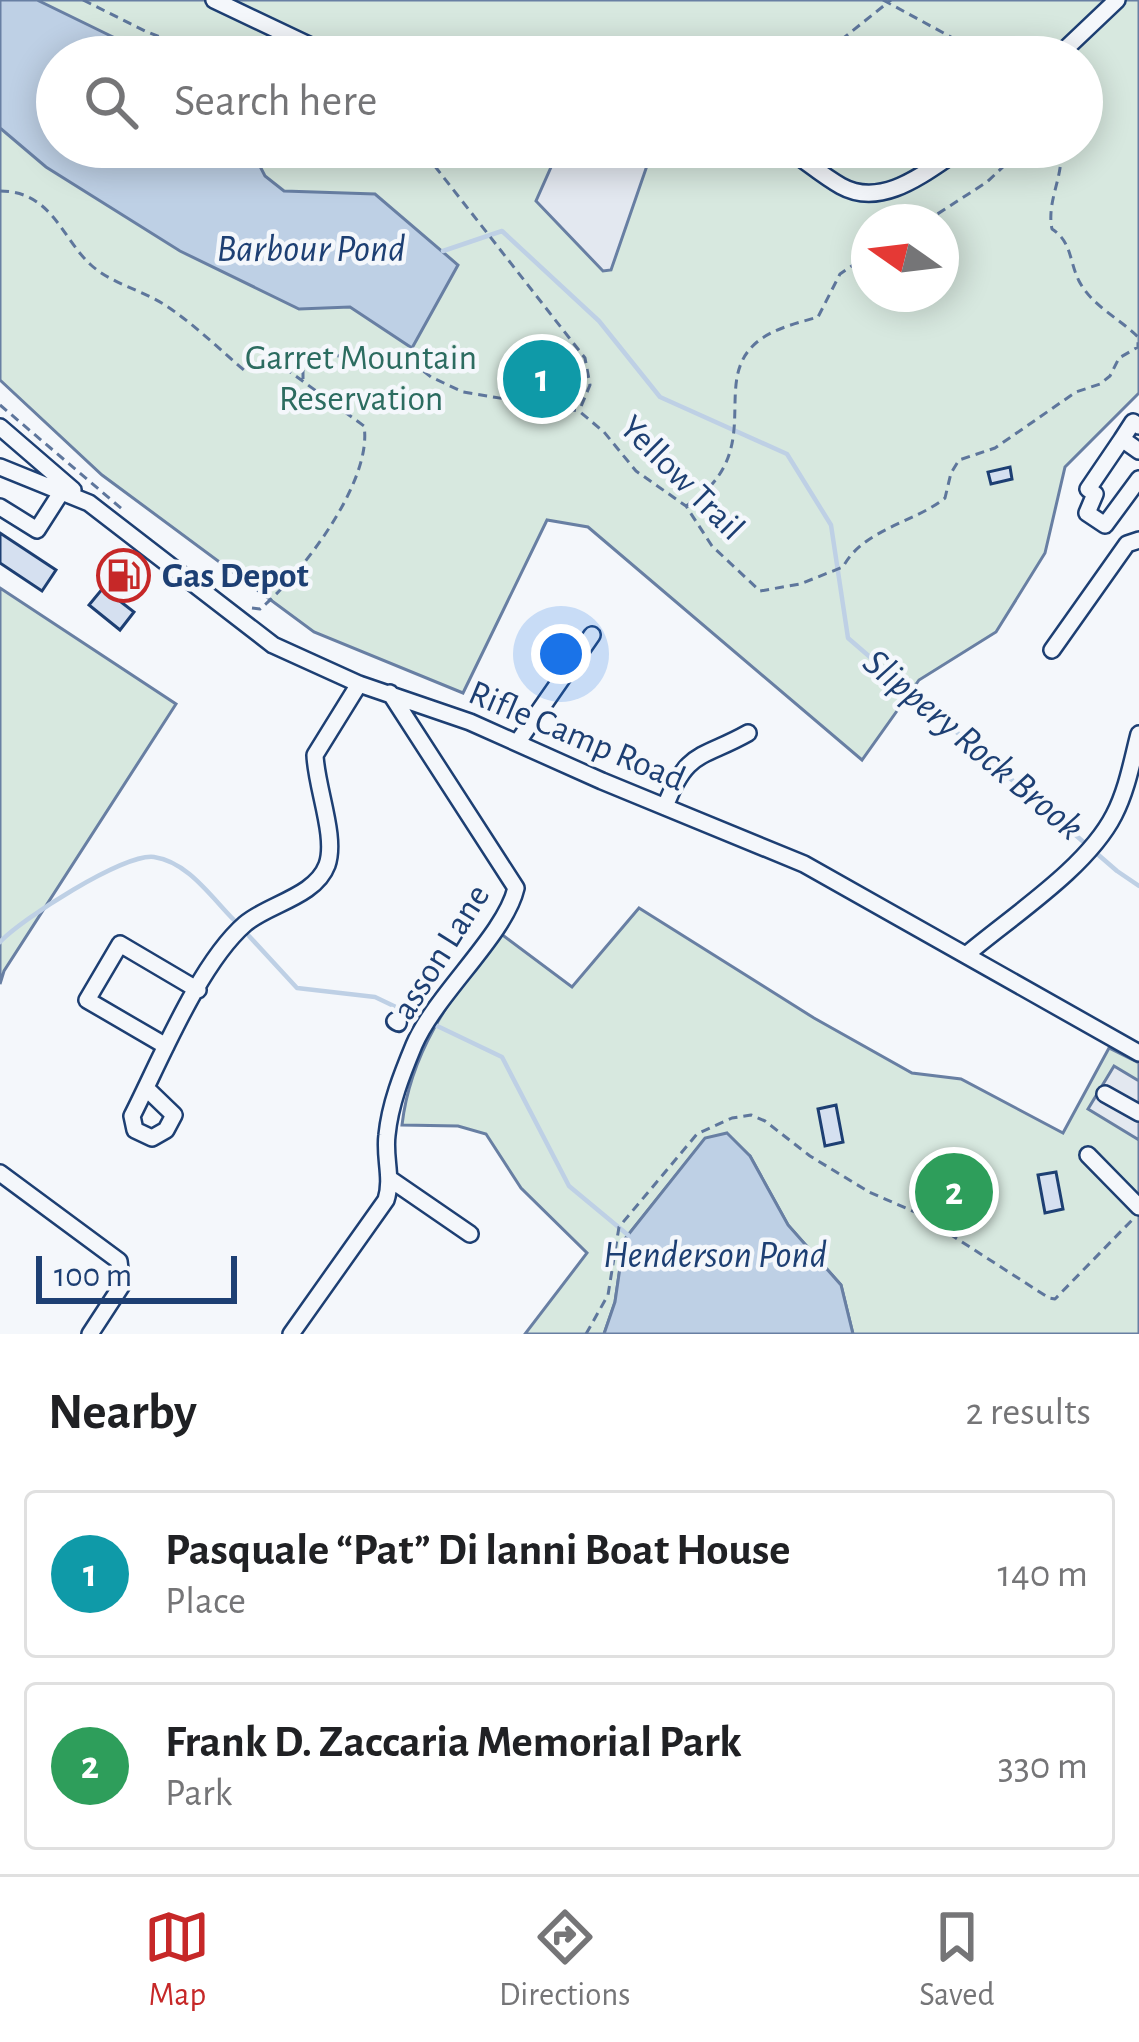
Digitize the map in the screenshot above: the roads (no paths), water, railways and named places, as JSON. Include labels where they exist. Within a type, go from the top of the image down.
[{"type":"street","points":[[214,0],[290,36]]},
{"type":"street","points":[[1079,36],[1117,0]]},
{"type":"street","points":[[814,168],[845,189],[876,195],[931,168]]},
{"type":"street","points":[[1139,426],[1133,422],[1088,489],[1095,494],[1087,513],[1105,525],[1139,479]]},
{"type":"street","points":[[0,427],[89,503]]},
{"type":"street","points":[[1122,439],[1139,452]]},
{"type":"street","name":"Rifle Camp Road","points":[[0,467],[89,503],[274,645],[846,884],[1139,1053]]},
{"type":"street","points":[[0,507],[38,530],[62,491]]},
{"type":"street","points":[[1052,650],[1127,544],[1139,540]]},
{"type":"street","points":[[517,743],[592,635]]},
{"type":"street","points":[[146,1088],[230,939],[249,920],[307,888],[325,872],[331,852],[315,755],[359,684]]},
{"type":"street","name":"Casson Lane","points":[[291,1334],[386,1200],[391,1109],[415,1043],[516,888],[390,693]]},
{"type":"street","points":[[665,807],[686,765],[748,733]]},
{"type":"street","points":[[966,955],[1074,865],[1103,834],[1123,795],[1139,734]]},
{"type":"street","points":[[166,1046],[87,1000],[120,944],[198,990]]},
{"type":"street","points":[[1105,1094],[1139,1113]]},
{"type":"street","points":[[1088,1155],[1137,1210]]},
{"type":"street","points":[[0,1173],[119,1261],[122,1285],[90,1334]]},
{"type":"street","points":[[390,1179],[470,1234]]},
{"type":"water","name":"Barbour Pond","points":[[0,0],[37,0],[111,36],[36,36],[36,159],[0,128]]},
{"type":"water","name":"Barbour Pond","points":[[48,168],[261,168],[284,191],[375,194],[458,265],[412,348],[350,307],[299,309],[180,251]]},
{"type":"water","name":"Henderson Pond","points":[[727,1133],[750,1156],[788,1225],[841,1285],[853,1334],[604,1334],[615,1302],[624,1240],[705,1138]]},
{"type":"waterway","name":"Slippery Rock Brook","points":[[443,251],[502,231],[599,321],[660,397],[787,454],[831,525],[848,638],[1139,886]]},
{"type":"waterway","points":[[0,942],[97,876],[154,857],[188,873],[234,920]]},
{"type":"waterway","points":[[249,936],[297,988],[375,997],[421,1019]]},
{"type":"waterway","points":[[431,1023],[502,1057],[569,1186],[628,1235]]},
{"type":"place","name":"Pasquale “Pat” Di lanni Boat House","points":[[542,379]]},
{"type":"place","name":"Gas Depot","points":[[123,576]]},
{"type":"place","name":"Frank D. Zaccaria Memorial Park","points":[[954,1192]]},
{"type":"park label","name":"Garret Mountain Reservation","points":[[361,378]]}]
